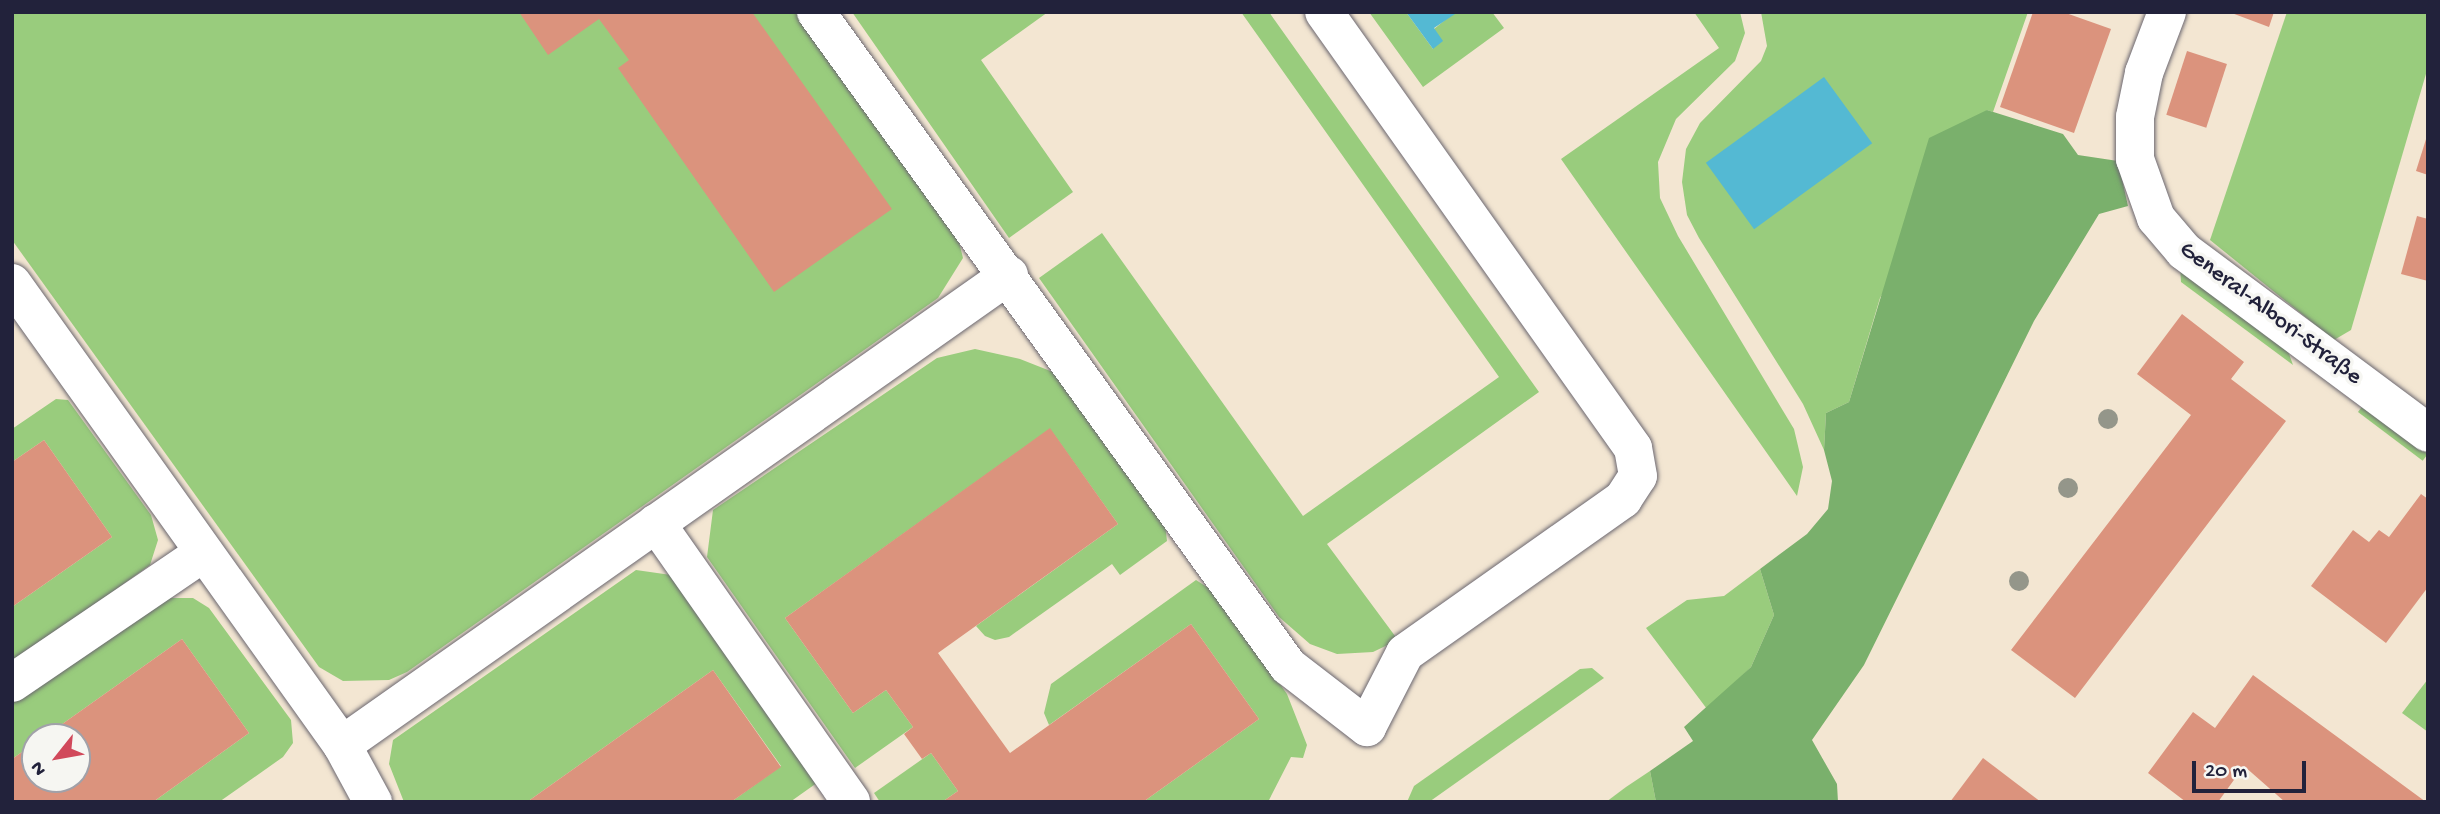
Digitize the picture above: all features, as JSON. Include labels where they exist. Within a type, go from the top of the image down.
[{"type":"street","points":[[816,12],[1009,275],[1288,666],[1367,727],[1405,653],[1623,499],[1638,476],[1633,448],[1324,12]]},
{"type":"street","name":"General-Albori-Straße","points":[[2167,12],[2144,73],[2135,117],[2135,159],[2156,218],[2184,251],[2428,433]]},
{"type":"street","points":[[342,745],[1009,275]]},
{"type":"street","points":[[12,283],[342,745],[373,802]]},
{"type":"street","points":[[656,523],[851,802]]},
{"type":"street","points":[[12,683],[203,553]]},
{"type":"green space","points":[[12,12],[804,12],[955,226],[963,258],[938,298],[407,672],[389,680],[343,681],[319,667],[12,240]]},
{"type":"green space","points":[[852,12],[1048,12],[981,60],[1073,192],[1009,238]]},
{"type":"green space","points":[[1241,12],[1269,12],[1539,392],[1327,544],[1398,640],[1373,652],[1337,654],[1310,644],[1279,617],[1039,278],[1102,233],[1303,516],[1499,377]]},
{"type":"green space","points":[[1369,12],[1406,12],[1433,49],[1434,29],[1455,12],[1492,12],[1504,28],[1423,87]]},
{"type":"green space","points":[[1694,12],[1740,12],[1745,33],[1735,61],[1676,119],[1658,162],[1660,198],[1678,236],[1794,429],[1803,467],[1797,496],[1561,159],[1719,48]]},
{"type":"green space","points":[[1761,12],[2028,12],[1993,112],[1987,110],[1880,298],[1849,402],[1826,413],[1824,450],[1803,404],[1699,238],[1687,215],[1682,182],[1686,149],[1700,123],[1761,61],[1767,46]]},
{"type":"green space","points":[[2287,12],[2428,12],[2428,67],[2351,330],[2334,340],[2210,240]]},
{"type":"green space","points":[[1987,110],[2063,134],[2078,155],[2118,161],[2128,206],[2099,214],[2034,321],[1864,665],[1812,740],[1837,784],[1838,802],[1656,802],[1650,771],[1693,741],[1684,727],[1751,667],[1774,615],[1760,569],[1807,534],[1828,509],[1832,481],[1824,450],[1826,413],[1849,402],[1929,138]]},
{"type":"green space","points":[[2180,266],[2288,351],[2293,365],[2181,282]]},
{"type":"green space","points":[[975,349],[1020,359],[1058,374],[1165,524],[1167,541],[1120,575],[1112,564],[1009,637],[995,640],[985,636],[976,626],[1118,524],[1050,429],[785,618],[853,713],[886,690],[913,727],[855,768],[707,557],[713,510],[937,358]]},
{"type":"green space","points":[[56,399],[68,400],[151,515],[158,540],[150,565],[12,664],[12,607],[112,537],[44,440],[12,462],[12,429]]},
{"type":"green space","points":[[2364,404],[2428,452],[2423,461],[2358,412]]},
{"type":"green space","points":[[1760,569],[1774,615],[1751,667],[1707,709],[1646,628],[1687,600],[1724,596]]},
{"type":"green space","points":[[636,570],[678,576],[821,780],[790,802],[731,802],[781,766],[713,670],[527,802],[404,802],[389,764],[393,740]]},
{"type":"green space","points":[[1196,580],[1213,591],[1287,694],[1307,745],[1303,758],[1291,757],[1268,802],[1143,802],[1259,719],[1191,624],[1049,725],[1044,713],[1051,684]]},
{"type":"green space","points":[[169,598],[193,598],[209,608],[291,720],[293,743],[283,757],[219,802],[153,802],[249,733],[182,639],[64,723],[21,723],[21,753],[12,759],[12,702]]},
{"type":"green space","points":[[1592,668],[1604,678],[1429,802],[1407,802],[1414,786],[1580,669]]},
{"type":"green space","points":[[2428,679],[2428,732],[2402,713]]},
{"type":"green space","points":[[931,753],[958,791],[942,802],[880,802],[874,793]]},
{"type":"green space","points":[[1650,771],[1656,802],[1606,802],[1626,787]]},
{"type":"water","points":[[1406,12],[1455,14],[1434,28],[1443,41],[1433,49]]},
{"type":"water","points":[[1824,77],[1872,143],[1754,229],[1706,163]]},
{"type":"building","points":[[519,12],[752,12],[892,209],[774,292],[618,68],[629,60],[599,19],[548,55]]},
{"type":"building","points":[[2033,12],[2063,12],[2111,29],[2074,133],[2000,107]]},
{"type":"building","points":[[2229,12],[2274,12],[2269,27]]},
{"type":"building","points":[[2187,51],[2227,64],[2206,128],[2166,115]]},
{"type":"building","points":[[2428,136],[2428,175],[2416,171]]},
{"type":"building","points":[[2417,216],[2428,219],[2428,281],[2401,274]]},
{"type":"building","points":[[2182,314],[2244,362],[2231,379],[2286,421],[2075,698],[2011,650],[2191,415],[2137,374]]},
{"type":"building","points":[[1050,428],[1118,524],[938,653],[1010,753],[1191,624],[1259,719],[1143,802],[942,802],[958,791],[931,753],[922,759],[904,734],[913,727],[886,690],[853,713],[785,618]]},
{"type":"building","points":[[44,440],[112,537],[12,607],[12,462]]},
{"type":"building","points":[[2421,494],[2428,499],[2428,587],[2386,643],[2311,586],[2353,530],[2369,542],[2379,530],[2389,537]]},
{"type":"building","points":[[182,639],[249,733],[153,802],[12,802],[12,759],[21,753],[21,793],[91,793],[91,723],[64,723]]},
{"type":"building","points":[[713,670],[781,767],[731,802],[527,802]]},
{"type":"building","points":[[2253,675],[2426,802],[2285,802],[2244,766],[2218,802],[2186,802],[2148,773],[2193,712],[2215,728]]},
{"type":"building","points":[[1983,758],[2041,802],[1950,802]]}]
